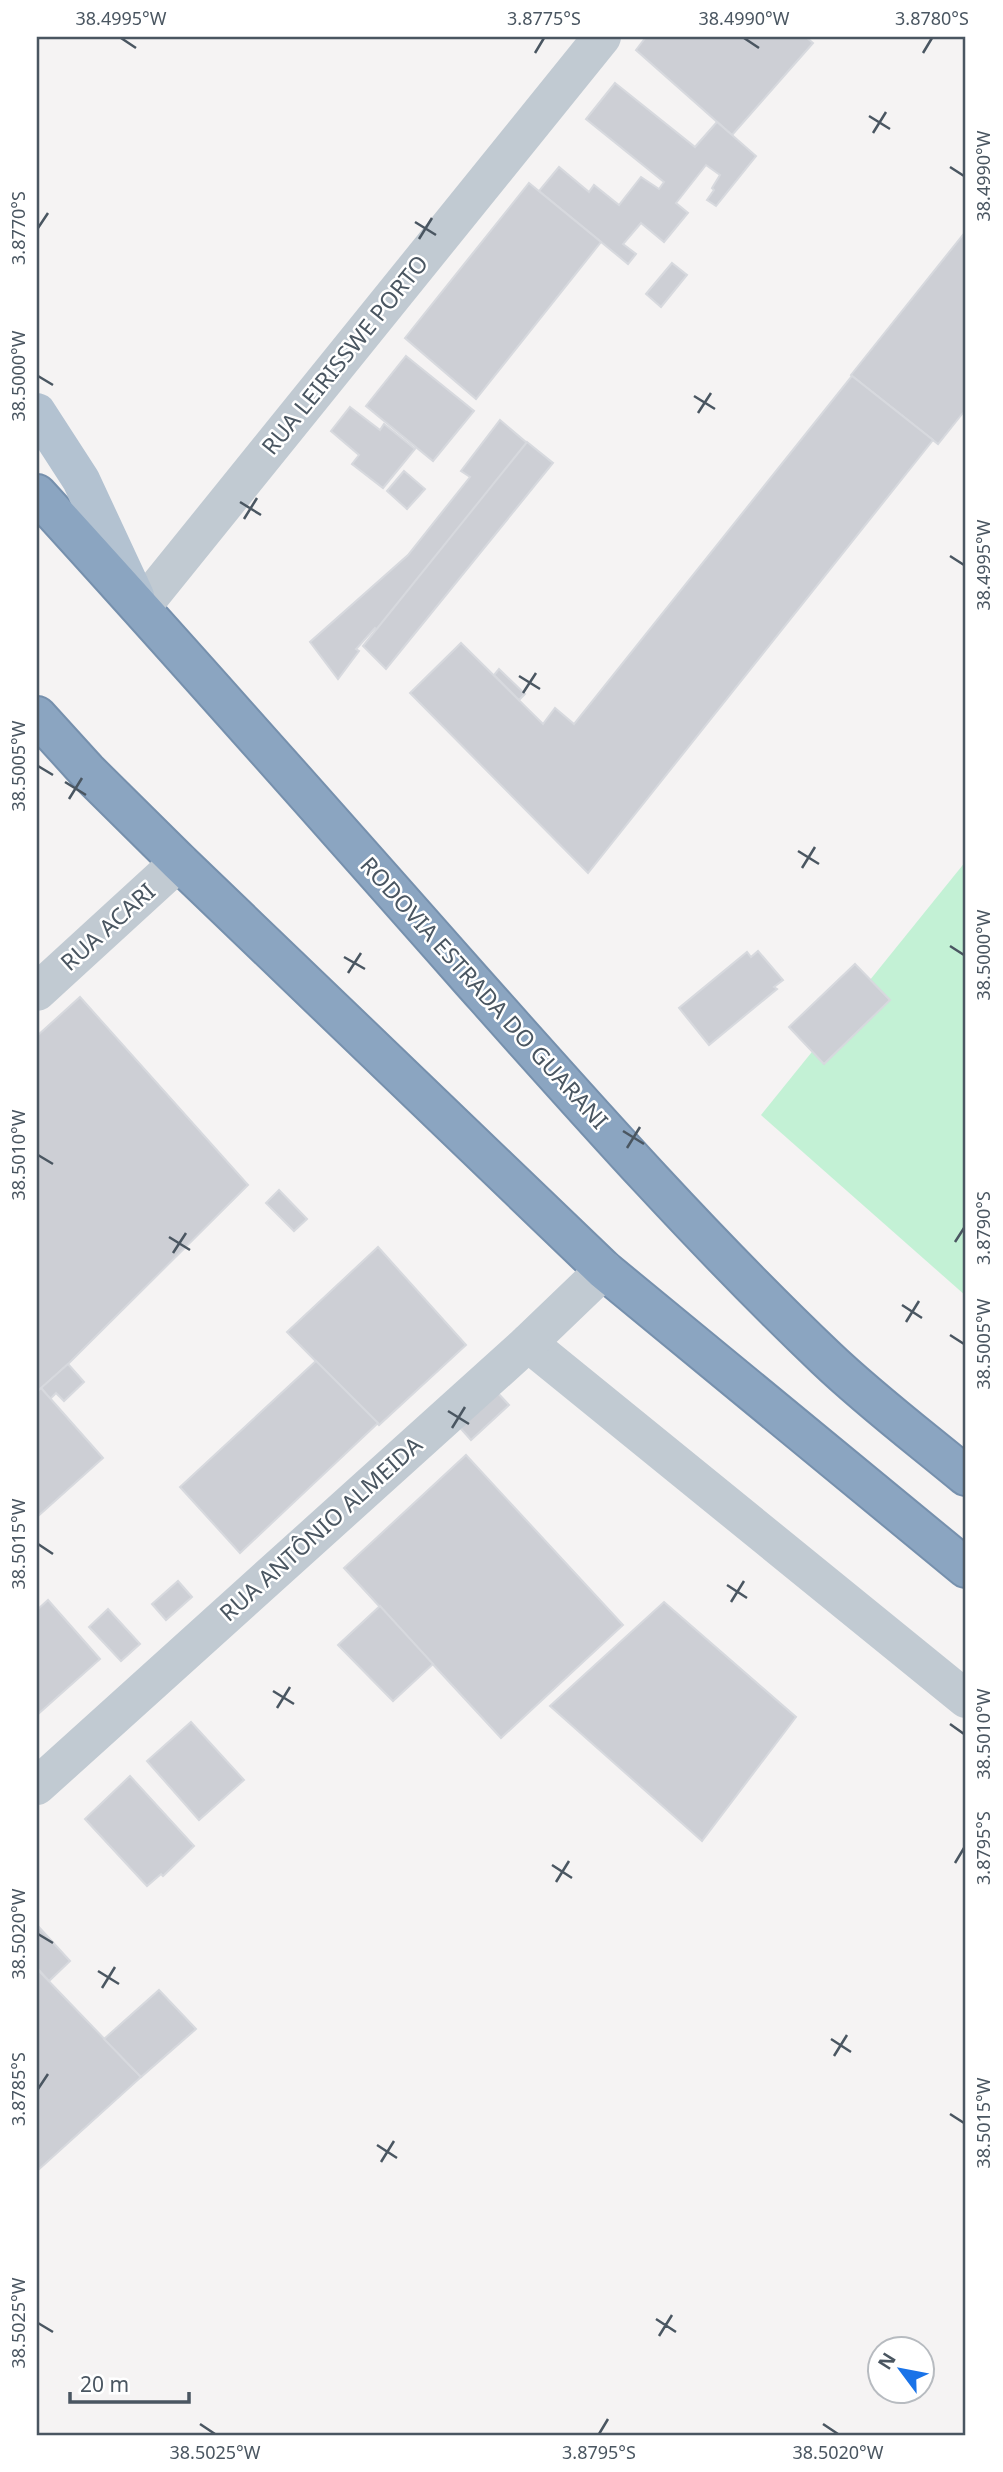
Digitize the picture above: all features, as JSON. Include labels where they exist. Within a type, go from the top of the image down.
[{"type":"highway","name":"RODOVIA ESTRADA DO GUARANI","points":[[37,495],[141,608],[576,1097],[736,1267],[827,1359],[889,1414],[966,1476]]},
{"type":"highway","points":[[37,716],[87,771],[179,862],[604,1270],[966,1567]]},
{"type":"main road","points":[[37,412],[81,480],[141,608]]},
{"type":"main road","points":[[37,747],[87,771]]},
{"type":"street","name":"RUA LEIRISSWE PORTO","points":[[141,608],[602,37]]},
{"type":"street","name":"RUA ACARI","points":[[37,992],[179,862]]},
{"type":"street","name":"RUA ANTÔNIO ALMEIDA","points":[[37,1786],[528,1343],[604,1270]]},
{"type":"street","points":[[528,1343],[966,1699]]},
{"type":"green space","points":[[966,861],[966,1296],[761,1115]]},
{"type":"building","points":[[646,37],[806,37],[813,43],[732,135],[636,50]]},
{"type":"building","points":[[615,83],[695,147],[717,122],[756,156],[716,206],[707,200],[720,175],[706,165],[676,203],[688,213],[664,242],[641,223],[623,244],[636,254],[628,264],[539,191],[559,167],[589,192],[594,185],[619,205],[641,177],[659,189],[664,182],[586,119]]},
{"type":"building","points":[[529,183],[601,242],[476,399],[405,338]]},
{"type":"building","points":[[966,231],[966,409],[938,444],[851,375]]},
{"type":"building","points":[[672,263],[687,275],[661,307],[646,294]]},
{"type":"building","points":[[406,356],[474,411],[433,461],[366,406]]},
{"type":"building","points":[[852,376],[933,440],[588,873],[410,693],[461,643],[543,724],[555,708],[574,724]]},
{"type":"building","points":[[350,407],[380,430],[384,424],[415,449],[383,488],[352,464],[359,455],[331,431]]},
{"type":"building","points":[[500,420],[527,443],[377,630],[375,628],[356,649],[359,651],[338,679],[310,642],[408,555],[470,477],[461,471]]},
{"type":"building","points":[[527,442],[553,463],[386,669],[363,646]]},
{"type":"building","points":[[404,471],[425,489],[407,509],[387,491]]},
{"type":"building","points":[[499,669],[525,694],[519,700],[494,675]]},
{"type":"building","points":[[758,951],[783,980],[774,987],[777,989],[709,1045],[679,1008],[747,952],[751,957]]},
{"type":"building","points":[[855,964],[890,1000],[824,1064],[789,1027]]},
{"type":"building","points":[[80,997],[248,1185],[37,1392],[37,1036]]},
{"type":"building","points":[[279,1190],[307,1219],[294,1231],[266,1203]]},
{"type":"building","points":[[378,1247],[466,1345],[379,1425],[287,1332]]},
{"type":"building","points":[[316,1361],[378,1423],[240,1553],[180,1487]]},
{"type":"building","points":[[68,1364],[84,1382],[64,1401],[56,1393],[50,1399],[41,1388]]},
{"type":"building","points":[[41,1388],[103,1458],[37,1517],[37,1392]]},
{"type":"building","points":[[495,1390],[509,1405],[471,1440],[455,1422]]},
{"type":"building","points":[[466,1455],[623,1625],[501,1738],[344,1568]]},
{"type":"building","points":[[178,1581],[192,1597],[166,1620],[152,1604]]},
{"type":"building","points":[[48,1600],[100,1659],[37,1715],[37,1610]]},
{"type":"building","points":[[664,1602],[796,1717],[702,1841],[550,1706]]},
{"type":"building","points":[[380,1606],[433,1664],[393,1701],[338,1645]]},
{"type":"building","points":[[108,1609],[140,1644],[121,1661],[89,1627]]},
{"type":"building","points":[[191,1722],[244,1780],[199,1820],[147,1761]]},
{"type":"building","points":[[130,1776],[194,1846],[163,1876],[161,1874],[147,1886],[85,1819]]},
{"type":"building","points":[[37,1925],[70,1961],[49,1981],[37,1968]]},
{"type":"building","points":[[39,1971],[141,2077],[37,2171],[37,1973]]},
{"type":"building","points":[[159,1990],[196,2029],[141,2077],[104,2039]]}]
